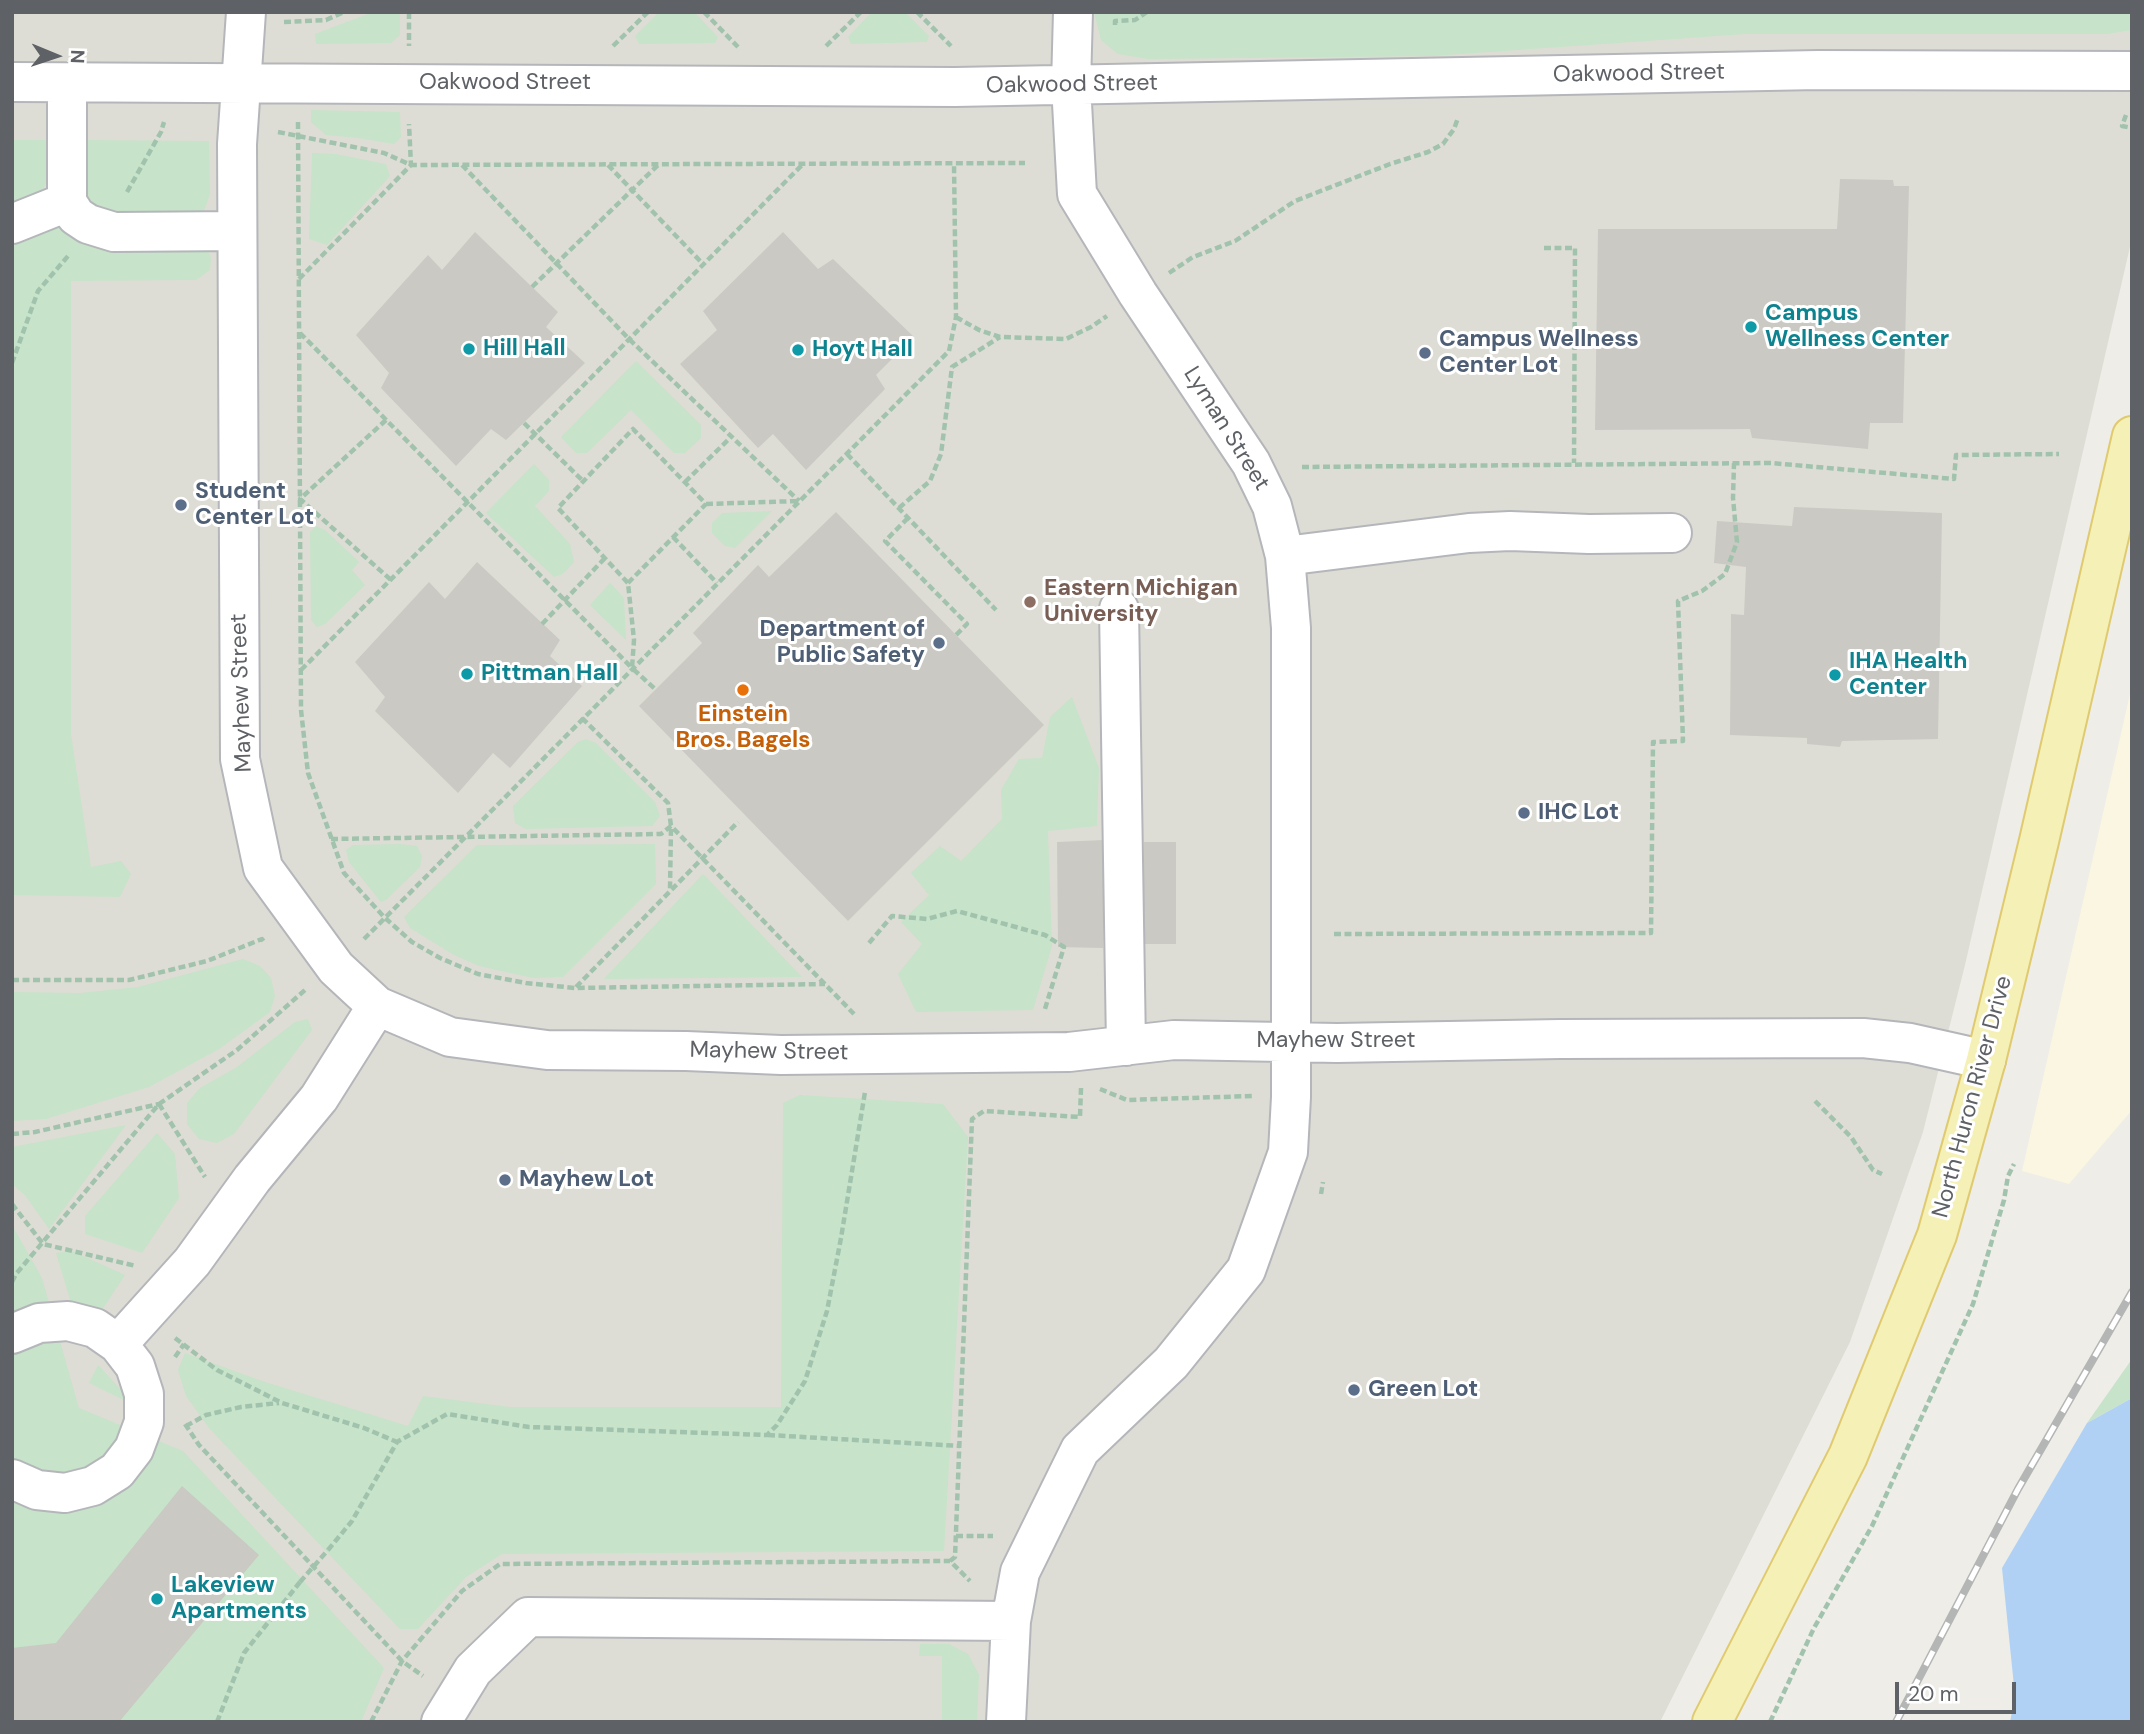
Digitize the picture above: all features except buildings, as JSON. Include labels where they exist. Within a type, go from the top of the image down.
[{"type":"main road","name":"North Huron River Drive","points":[[1712,1722],[1848,1456],[1937,1236],[1986,1060],[2132,436]]},
{"type":"street","points":[[241,82],[246,12]]},
{"type":"street","name":"Lyman Street","points":[[1006,1722],[1010,1621],[1020,1572],[1080,1450],[1171,1363],[1246,1270],[1288,1152],[1291,1042],[1292,628],[1285,556],[1272,506],[1251,463],[1138,294],[1077,194],[1071,85],[1073,12]]},
{"type":"street","name":"Oakwood Street","points":[[12,82],[955,87],[1818,70],[2132,71]]},
{"type":"street","name":"Mayhew Street","points":[[241,82],[237,144],[240,758],[263,868],[336,968],[377,1006],[450,1037],[547,1050],[781,1055],[1069,1052],[1174,1040],[1291,1042],[1863,1038],[1910,1043],[1986,1060]]},
{"type":"street","points":[[67,83],[67,202],[76,216],[88,224],[114,232],[237,230]]},
{"type":"street","points":[[12,224],[67,202]]},
{"type":"street","points":[[1285,556],[1469,533],[1672,533]]},
{"type":"street","points":[[1119,609],[1126,1046]]},
{"type":"street","points":[[118,1344],[192,1262],[252,1179],[319,1098],[377,1006]]},
{"type":"street","points":[[12,1334],[39,1323],[68,1321],[95,1328],[118,1344],[135,1366],[144,1394],[144,1422],[134,1449],[117,1471],[93,1486],[65,1493],[37,1490],[12,1479]]},
{"type":"street","points":[[441,1722],[473,1670],[528,1618],[1010,1621]]},
{"type":"path","points":[[283,22],[326,20],[344,12]]},
{"type":"path","points":[[409,12],[409,51]]},
{"type":"path","points":[[606,53],[648,12]]},
{"type":"path","points":[[704,12],[743,52]]},
{"type":"path","points":[[820,51],[860,12]]},
{"type":"path","points":[[917,12],[956,52]]},
{"type":"path","points":[[1115,21],[1135,20],[1147,12]]},
{"type":"path","points":[[2126,114],[2122,126],[2132,128]]},
{"type":"path","points":[[1174,271],[1193,257],[1234,241],[1295,201],[1443,144],[1454,130],[1458,118]]},
{"type":"path","points":[[299,279],[411,165],[408,123]]},
{"type":"path","points":[[268,130],[384,153],[411,165],[1025,163]]},
{"type":"path","points":[[125,196],[161,132]]},
{"type":"path","points":[[298,134],[301,710],[308,773],[344,873],[384,917],[412,942],[440,958],[478,974],[575,988],[825,984]]},
{"type":"path","points":[[899,508],[930,481],[941,454],[952,367],[949,351],[956,317],[954,163]]},
{"type":"path","points":[[461,164],[629,339],[799,501]]},
{"type":"path","points":[[608,164],[703,264]]},
{"type":"path","points":[[532,287],[659,164]]},
{"type":"path","points":[[301,670],[802,164]]},
{"type":"path","points":[[1544,248],[1575,248],[1574,463]]},
{"type":"path","points":[[12,363],[38,291],[64,259],[73,253]]},
{"type":"path","points":[[956,317],[979,330],[1000,337],[1066,339],[1091,327],[1117,309]]},
{"type":"path","points":[[299,332],[655,689]]},
{"type":"path","points":[[952,367],[1000,337]]},
{"type":"path","points":[[12,1282],[159,1104],[237,1051],[304,991],[336,968],[949,351]]},
{"type":"path","points":[[300,499],[386,420]]},
{"type":"path","points":[[524,424],[583,481]]},
{"type":"path","points":[[632,668],[634,640],[628,583],[558,508],[634,429],[706,504]]},
{"type":"path","points":[[685,482],[731,437]]},
{"type":"path","points":[[847,454],[996,610]]},
{"type":"path","points":[[1303,467],[1771,463],[1954,479],[1956,454],[2059,454]]},
{"type":"path","points":[[1334,934],[1650,933],[1653,742],[1683,741],[1678,601],[1702,591],[1725,574],[1737,542],[1734,463]]},
{"type":"path","points":[[300,499],[391,580]]},
{"type":"path","points":[[628,583],[706,504],[799,501]]},
{"type":"path","points":[[908,518],[884,541],[967,624],[956,635]]},
{"type":"path","points":[[673,537],[717,583]]},
{"type":"path","points":[[542,625],[606,558]]},
{"type":"path","points":[[582,718],[668,803],[671,826],[670,890]]},
{"type":"path","points":[[575,988],[738,822]]},
{"type":"path","points":[[331,839],[661,834],[671,826]]},
{"type":"path","points":[[671,826],[858,1018]]},
{"type":"path","points":[[869,943],[892,916],[927,919],[957,911],[1045,935],[1064,947],[1042,1020]]},
{"type":"path","points":[[12,980],[129,980],[207,961],[262,939],[270,950]]},
{"type":"path","points":[[295,981],[312,1002]]},
{"type":"path","points":[[950,1561],[955,1557],[972,1119],[984,1111],[1080,1117],[1082,1083],[1074,1082]]},
{"type":"path","points":[[1093,1087],[1127,1100],[1264,1096]]},
{"type":"path","points":[[767,1435],[777,1425],[805,1381],[827,1311],[865,1088]]},
{"type":"path","points":[[1815,1101],[1851,1137],[1873,1170],[1882,1174]]},
{"type":"path","points":[[12,1134],[35,1132],[159,1104]]},
{"type":"path","points":[[159,1104],[211,1185]]},
{"type":"path","points":[[1770,1722],[1814,1629],[1872,1526],[1973,1304],[2004,1200],[2008,1176],[2014,1164]]},
{"type":"path","points":[[12,1204],[43,1244],[149,1269]]},
{"type":"path","points":[[184,1344],[217,1370],[282,1403],[364,1428],[397,1442]]},
{"type":"path","points":[[186,1426],[206,1415],[241,1406],[282,1403]]},
{"type":"path","points":[[217,1722],[244,1653],[352,1521],[397,1442],[447,1414],[529,1427],[767,1435],[960,1446]]},
{"type":"path","points":[[181,1419],[199,1445],[388,1646]]},
{"type":"path","points":[[956,1536],[1003,1536]]},
{"type":"shaded area","name":"Eastern Michigan University","points":[[12,12],[2132,12],[2132,238],[1965,965],[1923,1132],[1850,1342],[1660,1722],[12,1722]]},
{"type":"shaded area","points":[[2132,685],[2132,1110],[2069,1184],[2022,1171]]},
{"type":"green space","points":[[373,12],[396,12],[400,15],[400,35],[391,43],[316,44],[315,34]]},
{"type":"green space","points":[[659,12],[694,12],[718,37],[715,43],[639,44],[635,36]]},
{"type":"green space","points":[[872,12],[905,12],[929,36],[927,42],[851,44],[848,37]]},
{"type":"green space","points":[[1094,12],[2132,12],[2132,30],[2107,34],[1746,34],[1432,56],[1148,59],[1118,54],[1101,40]]},
{"type":"green space","points":[[311,110],[400,112],[401,137],[394,144],[326,135],[311,122]]},
{"type":"green space","points":[[12,140],[50,140],[51,168],[43,191],[12,210]]},
{"type":"green space","points":[[82,140],[209,141],[210,194],[205,209],[189,218],[123,218],[91,208],[80,187]]},
{"type":"green space","points":[[312,153],[336,154],[386,164],[390,176],[327,245],[309,239]]},
{"type":"green space","points":[[63,224],[207,248],[211,258],[210,270],[196,280],[71,281],[71,734],[91,867],[121,861],[131,874],[120,897],[12,895],[12,243]]},
{"type":"green space","points":[[636,361],[701,425],[701,438],[685,453],[674,453],[631,410],[587,453],[576,453],[561,437]]},
{"type":"green space","points":[[534,464],[549,480],[549,491],[535,506],[570,544],[574,562],[563,574],[554,577],[486,513]]},
{"type":"green space","points":[[772,511],[735,548],[725,546],[712,533],[712,523],[722,513]]},
{"type":"green space","points":[[316,526],[325,530],[359,562],[352,570],[365,585],[325,624],[317,627],[311,620],[310,532]]},
{"type":"green space","points":[[610,583],[624,598],[626,640],[590,605]]},
{"type":"green space","points":[[1072,697],[1099,768],[1097,826],[1048,831],[1052,946],[1033,1010],[916,1012],[898,974],[922,944],[901,922],[929,895],[911,873],[940,846],[961,861],[1002,819],[1001,790],[1019,759],[1042,758],[1050,717]]},
{"type":"green space","points":[[586,739],[596,743],[655,802],[660,816],[652,826],[526,829],[515,823],[513,806],[578,742]]},
{"type":"green space","points":[[655,844],[656,884],[563,977],[533,978],[479,966],[454,955],[410,928],[404,917],[477,845]]},
{"type":"green space","points":[[353,845],[417,846],[422,856],[420,867],[381,902],[349,862],[346,850]]},
{"type":"green space","points":[[703,874],[802,977],[604,979]]},
{"type":"green space","points":[[243,959],[260,966],[271,978],[275,996],[270,1012],[219,1049],[149,1087],[46,1119],[12,1121],[12,992],[80,993],[138,987]]},
{"type":"green space","points":[[308,1019],[312,1030],[234,1134],[217,1143],[199,1139],[187,1124],[187,1103],[200,1088],[237,1067],[295,1022]]},
{"type":"green space","points":[[800,1095],[943,1104],[968,1137],[944,1551],[502,1554],[466,1577],[418,1629],[400,1629],[209,1428],[186,1396],[178,1370],[185,1353],[262,1381],[408,1426],[423,1396],[510,1407],[781,1407],[783,1103]]},
{"type":"green space","points":[[126,1125],[49,1229],[25,1195],[12,1184],[12,1147]]},
{"type":"green space","points":[[157,1133],[175,1154],[179,1198],[142,1253],[85,1234],[85,1216]]},
{"type":"green space","points":[[12,1225],[42,1278],[79,1408],[183,1451],[384,1668],[361,1722],[12,1722]]},
{"type":"green space","points":[[72,1251],[125,1275],[94,1322],[75,1316],[56,1253]]},
{"type":"green space","points":[[2132,1359],[2132,1398],[2087,1423]]},
{"type":"green space","points":[[98,1365],[136,1406],[89,1383]]},
{"type":"green space","points":[[920,1644],[949,1644],[968,1654],[979,1675],[977,1722],[942,1722],[942,1656],[919,1656]]},
{"type":"water","points":[[2132,1398],[2132,1722],[2010,1722],[2015,1696],[2002,1568],[2087,1423]]},
{"type":"railway","points":[[1896,1722],[2018,1489],[2132,1292]]},
{"type":"place","name":"Campus Wellness Center","points":[[1751,327]]},
{"type":"place","name":"Hill Hall","points":[[469,349]]},
{"type":"place","name":"Hoyt Hall","points":[[798,350]]},
{"type":"place","name":"Campus Wellness Center Lot","points":[[1425,353]]},
{"type":"place","name":"Student Center Lot","points":[[181,505]]},
{"type":"place","name":"Eastern Michigan University","points":[[1030,602]]},
{"type":"place","name":"Department of Public Safety","points":[[939,643]]},
{"type":"place","name":"Pittman Hall","points":[[467,674]]},
{"type":"place","name":"IHA Health Center","points":[[1835,675]]},
{"type":"place","name":"Einstein Bros. Bagels","points":[[743,690]]},
{"type":"place","name":"IHC Lot","points":[[1524,813]]},
{"type":"place","name":"Mayhew Lot","points":[[505,1180]]},
{"type":"place","name":"Green Lot","points":[[1354,1390]]},
{"type":"place","name":"Lakeview Apartments","points":[[157,1599]]}]
